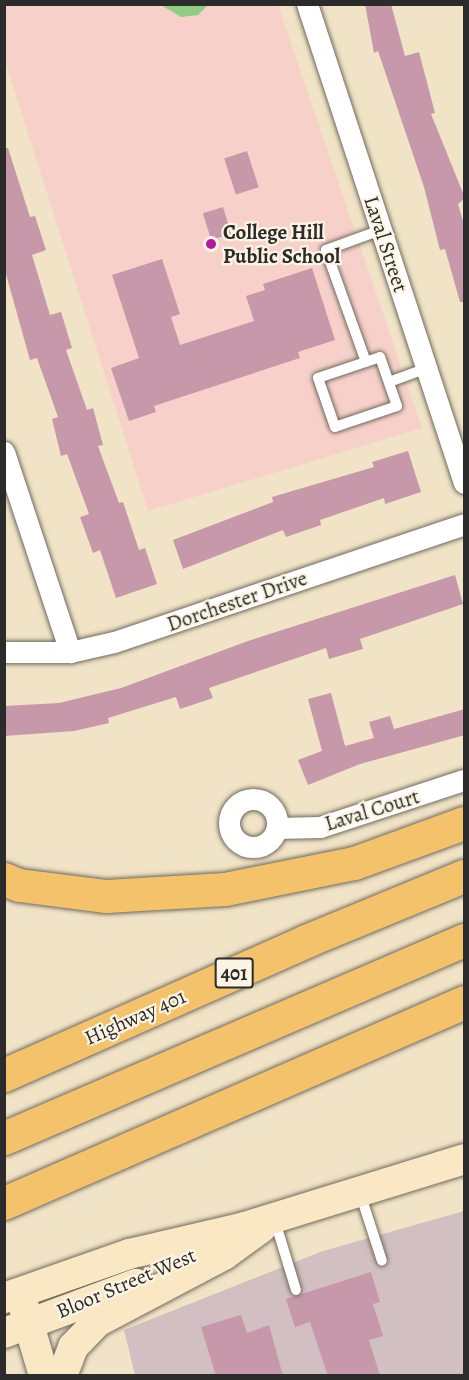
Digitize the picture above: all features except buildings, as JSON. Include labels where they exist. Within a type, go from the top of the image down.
[{"type":"highway","points":[[4,879],[19,885],[106,896],[225,889],[354,862],[465,823]]},
{"type":"highway","name":"Highway 401","points":[[4,1075],[465,876]]},
{"type":"highway","points":[[11,1136],[465,940]]},
{"type":"highway","points":[[4,1203],[465,1002]]},
{"type":"main road","name":"Bloor Street West","points":[[12,1314],[129,1254],[245,1227],[464,1162]]},
{"type":"main road","points":[[62,1376],[73,1347],[97,1322],[224,1255],[274,1217]]},
{"type":"main road","points":[[12,1314],[25,1376]]},
{"type":"main road","points":[[12,1314],[44,1376]]},
{"type":"street","name":"Laval Street","points":[[307,4],[465,483]]},
{"type":"street","points":[[4,452],[70,652]]},
{"type":"street","name":"Dorchester Drive","points":[[4,652],[70,652],[114,642],[465,524]]},
{"type":"street","name":"Laval Court","points":[[277,828],[320,827],[465,780]]},
{"type":"lane","points":[[366,362],[326,250],[381,230]]},
{"type":"lane","points":[[380,357],[389,382],[397,406],[335,427],[318,378],[380,357]]},
{"type":"lane","points":[[389,382],[427,368]]},
{"type":"lane","points":[[360,1191],[382,1261]]},
{"type":"lane","points":[[274,1217],[296,1290]]},
{"type":"shaded area","name":"College Hill Public School","points":[[4,5],[278,5],[422,428],[148,511],[5,61]]},
{"type":"shaded area","points":[[464,1211],[464,1375],[135,1375],[124,1330],[323,1251]]},
{"type":"green space","points":[[161,5],[208,5],[198,15],[181,17]]},
{"type":"place","name":"College Hill Public School","points":[[211,244]]}]
